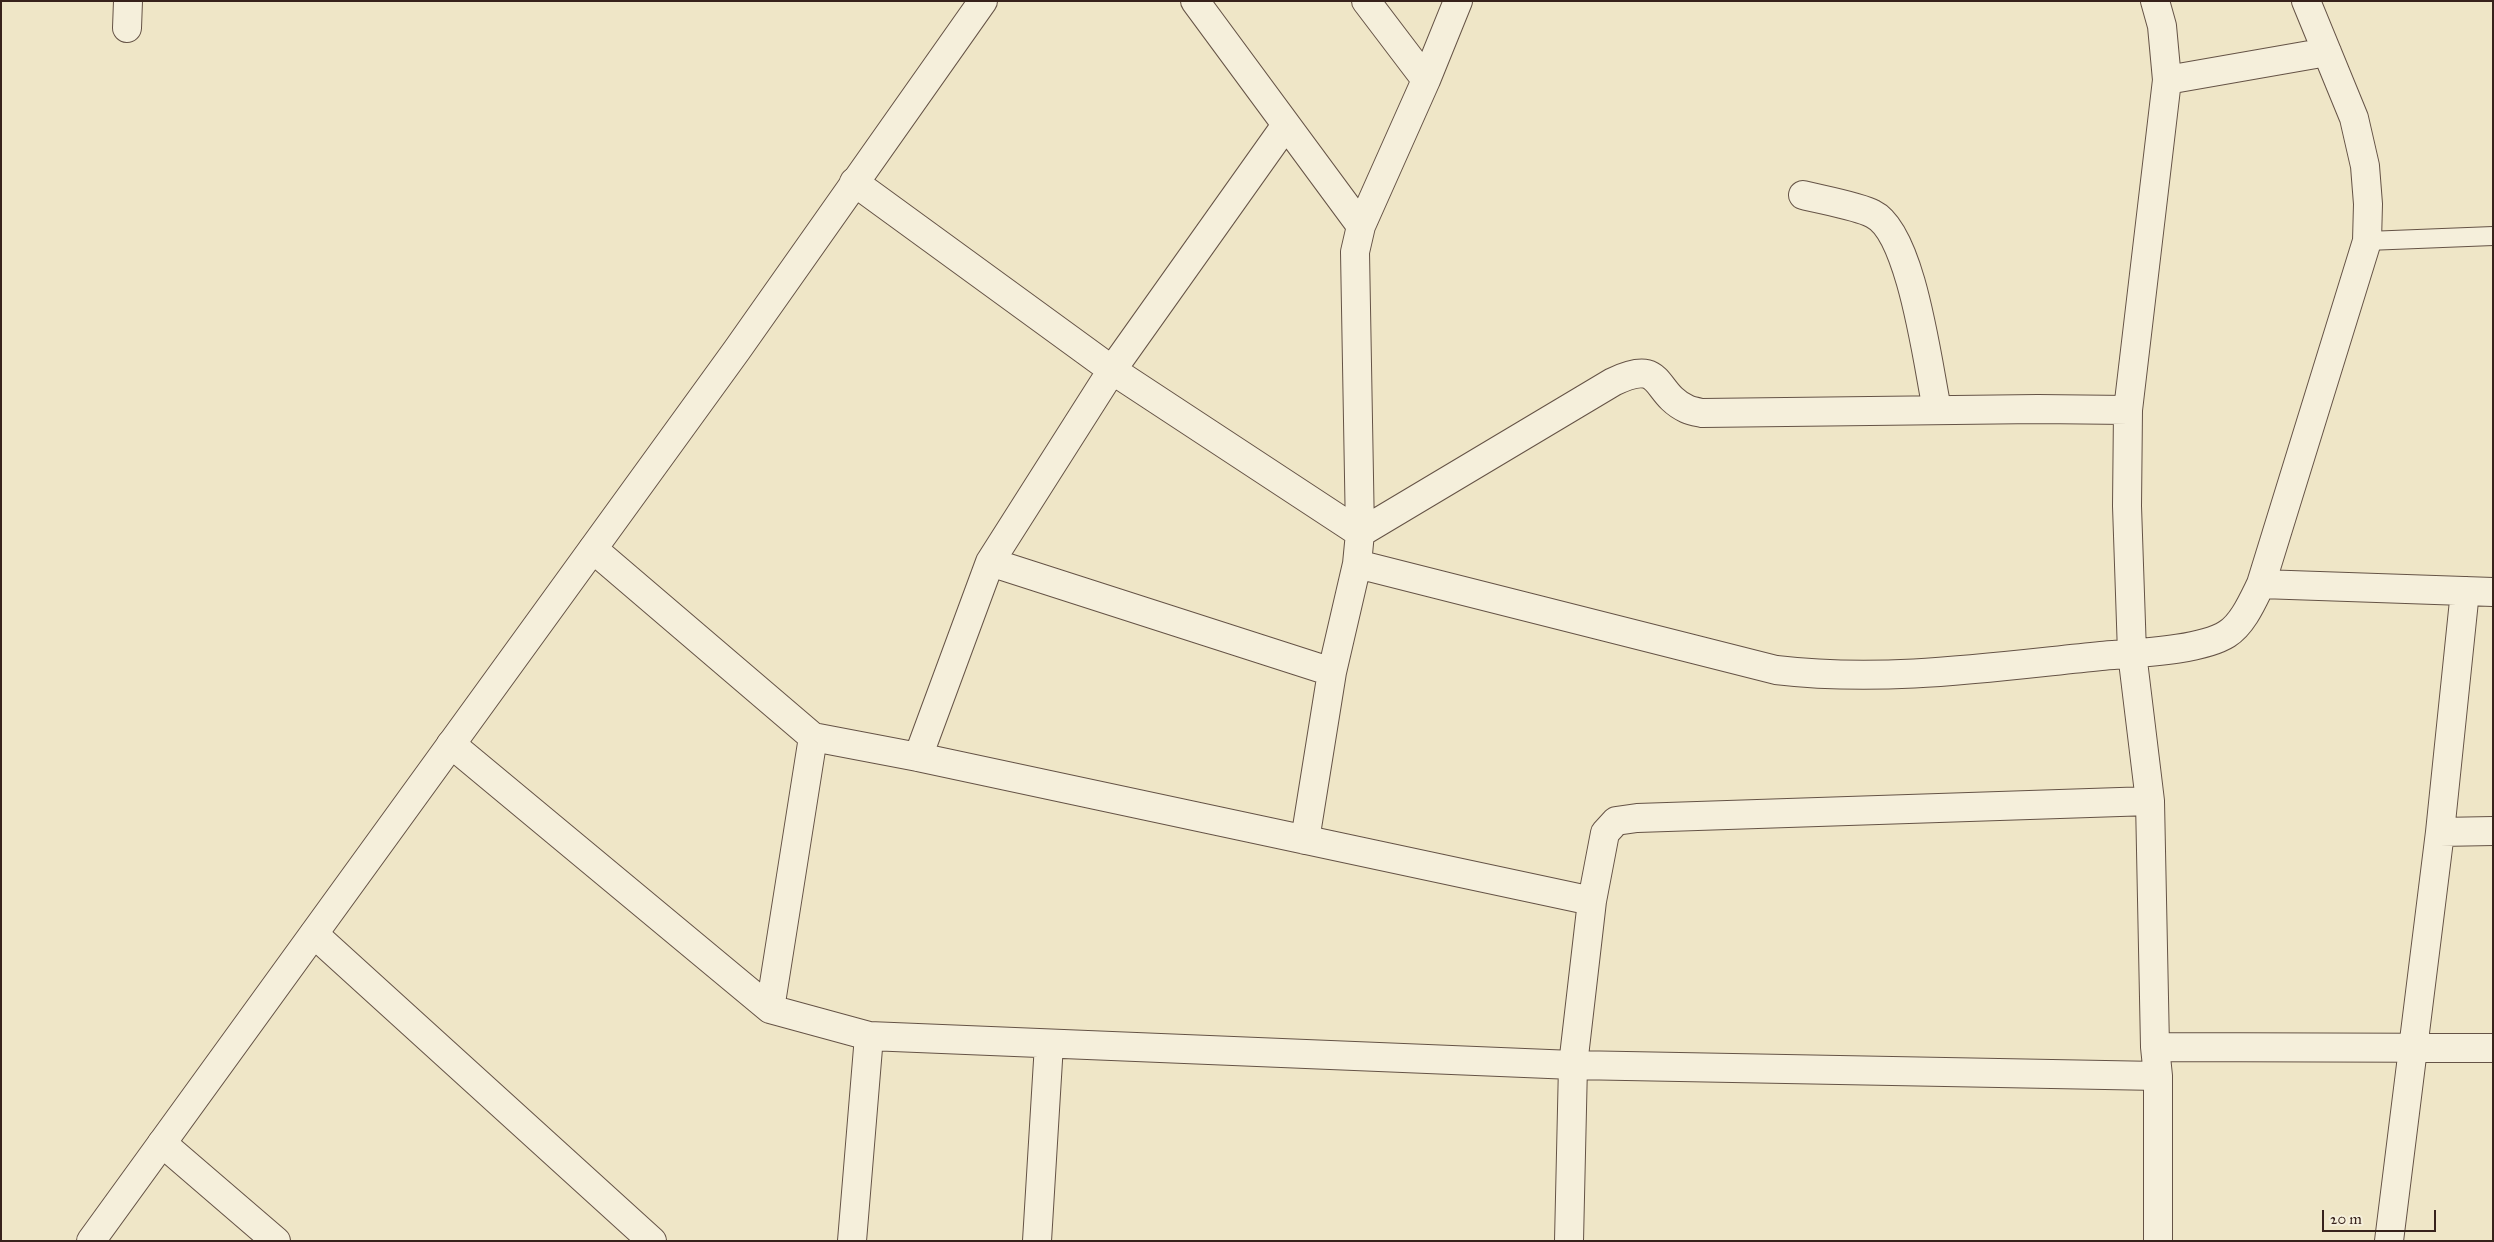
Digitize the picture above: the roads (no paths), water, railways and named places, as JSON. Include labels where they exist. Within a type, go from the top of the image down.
[{"type":"street","points":[[91,1241],[593,549],[983,1]]},
{"type":"street","points":[[1195,1],[1361,226]]},
{"type":"street","points":[[1366,1],[1426,80]]},
{"type":"street","points":[[1305,840],[1332,672],[1357,564],[1360,533],[1355,252],[1361,226],[1426,80],[1458,1]]},
{"type":"street","points":[[2155,1],[2162,26],[2167,80],[2128,410],[2127,506],[2132,653],[2150,801],[2155,1047],[2158,1076],[2158,1241]]},
{"type":"street","points":[[1357,564],[1776,670],[1822,675],[1911,675],[2132,653],[2202,644],[2228,634],[2246,612],[2261,584],[2367,242],[2368,204],[2365,166],[2354,118],[2306,1]]},
{"type":"street","points":[[2167,80],[2327,52]]},
{"type":"street","points":[[918,756],[990,562],[1112,370],[1286,125]]},
{"type":"street","points":[[854,182],[1112,370],[1360,533]]},
{"type":"street","points":[[1803,195],[1874,214],[1890,230],[1903,254],[1910,278],[1937,409]]},
{"type":"street","points":[[1360,533],[1627,375],[1642,373],[1656,378],[1686,408],[1702,413],[1937,409],[2128,410]]},
{"type":"street","points":[[593,549],[813,737],[918,756],[1592,901]]},
{"type":"street","points":[[990,562],[1332,672]]},
{"type":"street","points":[[2261,584],[2493,592]]},
{"type":"street","points":[[2389,1241],[2440,832],[2465,591]]},
{"type":"street","points":[[770,1009],[813,737]]},
{"type":"street","points":[[452,744],[770,1009],[868,1036],[1573,1066],[2158,1076]]},
{"type":"street","points":[[1569,1241],[1573,1066],[1592,901],[1605,833],[1616,822],[1656,818],[2150,801]]},
{"type":"street","points":[[2440,832],[2493,831]]},
{"type":"street","points":[[314,934],[652,1241]]},
{"type":"street","points":[[852,1241],[868,1036]]},
{"type":"street","points":[[1037,1241],[1049,1044]]},
{"type":"street","points":[[2155,1047],[2493,1048]]},
{"type":"street","points":[[162,1143],[276,1241]]},
{"type":"lane","points":[[2367,242],[2493,236]]}]
